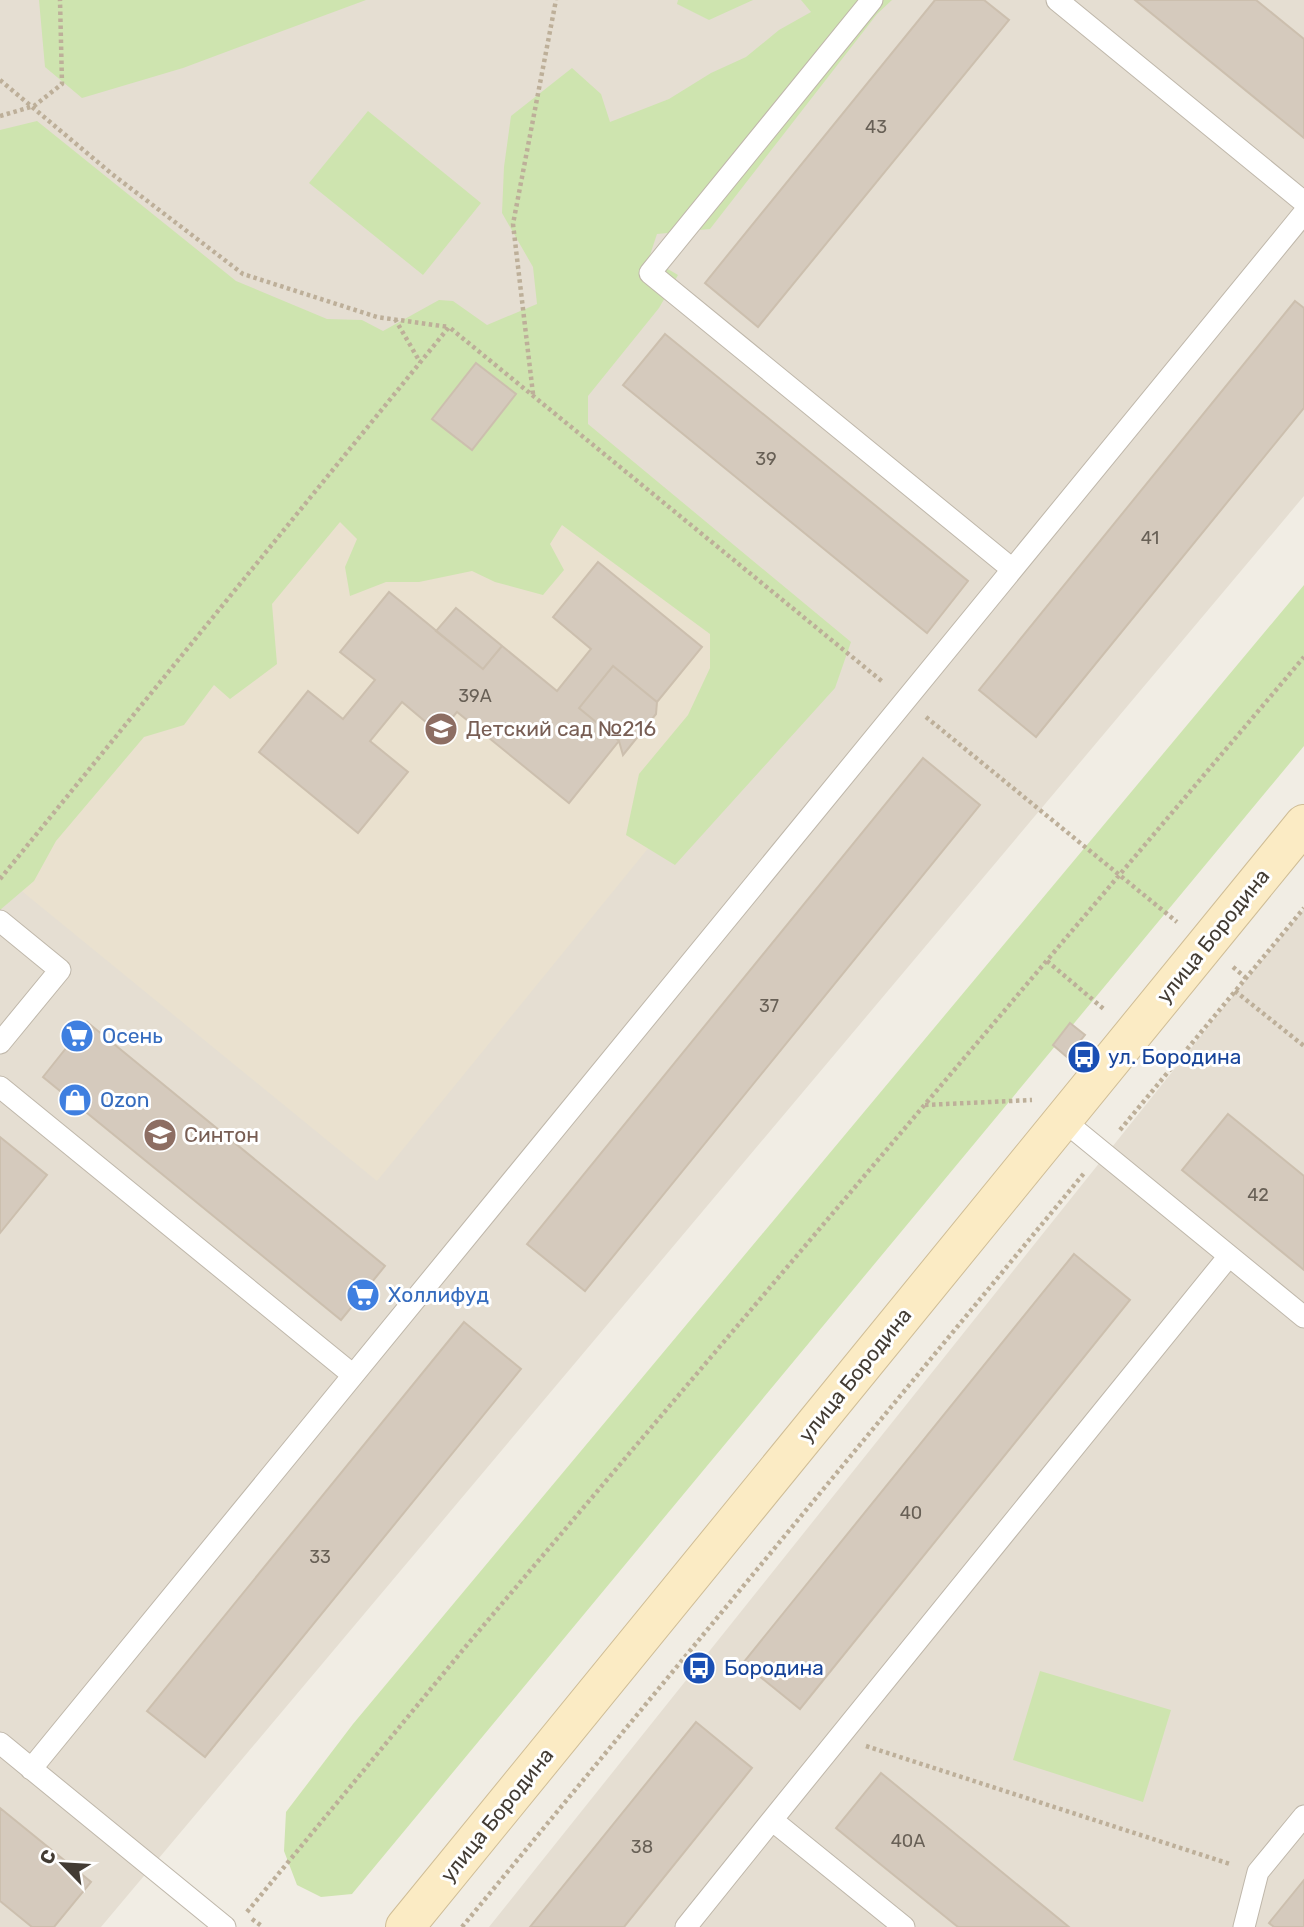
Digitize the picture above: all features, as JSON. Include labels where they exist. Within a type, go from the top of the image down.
[{"type":"street","name":"улица Бородина","points":[[405,1927],[1304,824]]},
{"type":"lane","points":[[872,0],[650,273],[1013,569]]},
{"type":"lane","points":[[1057,0],[1304,202]]},
{"type":"lane","points":[[31,1769],[1304,213]]},
{"type":"lane","points":[[0,920],[60,970],[0,1043]]},
{"type":"lane","points":[[0,1087],[353,1375]]},
{"type":"lane","points":[[1072,1109],[1102,1152],[1304,1317]]},
{"type":"lane","points":[[686,1927],[1229,1256]]},
{"type":"lane","points":[[0,1744],[233,1924]]},
{"type":"lane","points":[[1244,1927],[1258,1872],[1304,1816]]},
{"type":"lane","points":[[772,1820],[904,1927]]},
{"type":"path","points":[[0,116],[34,106],[62,84],[60,0]]},
{"type":"path","points":[[533,395],[513,223],[556,0]]},
{"type":"path","points":[[0,80],[112,174],[243,274],[377,317],[449,327],[1246,978]]},
{"type":"path","points":[[395,319],[420,362]]},
{"type":"path","points":[[0,879],[449,327]]},
{"type":"path","points":[[233,1924],[475,1634],[1304,657]]},
{"type":"path","points":[[462,1927],[1304,908]]},
{"type":"path","points":[[1047,961],[1133,1033]]},
{"type":"path","points":[[1235,991],[1304,1046]]},
{"type":"path","points":[[924,1105],[1072,1109]]},
{"type":"path","points":[[853,1742],[1258,1872]]},
{"type":"shaded area","points":[[0,0],[1304,0],[1304,496],[101,1927],[0,1927]]},
{"type":"shaded area","name":"Детский сад №216","points":[[452,343],[817,641],[377,1181],[12,883]]},
{"type":"shaded area","points":[[1304,909],[1304,1927],[489,1927],[1236,992]]},
{"type":"green space","points":[[39,0],[366,0],[183,68],[82,98],[45,67]]},
{"type":"green space","points":[[678,0],[753,0],[709,20],[677,4]]},
{"type":"green space","points":[[801,0],[892,0],[877,14],[710,229],[657,234],[649,258],[678,275],[659,308],[588,396],[588,424],[851,642],[835,688],[675,865],[626,835],[639,774],[688,715],[710,668],[710,634],[562,525],[550,544],[564,570],[543,595],[495,582],[472,571],[419,582],[386,582],[350,596],[345,567],[357,539],[340,522],[272,604],[277,664],[230,699],[214,685],[184,725],[144,737],[56,841],[34,881],[0,910],[0,130],[37,121],[236,281],[327,319],[362,320],[383,331],[439,300],[453,301],[487,325],[537,304],[533,267],[502,213],[504,167],[511,116],[572,68],[601,94],[610,122],[669,99],[711,73],[746,57],[779,30],[811,12]]},
{"type":"green space","points":[[368,111],[481,203],[423,275],[309,183]]},
{"type":"green space","points":[[1304,585],[1304,746],[352,1894],[321,1897],[297,1885],[284,1851],[286,1812],[353,1724]]},
{"type":"green space","points":[[1040,1671],[1171,1710],[1143,1802],[1013,1760]]},
{"type":"building","points":[[935,0],[984,0],[1009,20],[758,327],[705,283]]},
{"type":"building","points":[[1135,0],[1256,0],[1304,39],[1304,138]]},
{"type":"building","points":[[1295,301],[1304,308],[1304,408],[1036,737],[979,690]]},
{"type":"building","points":[[665,334],[968,581],[927,633],[623,385]]},
{"type":"building","points":[[476,363],[516,394],[472,450],[432,419]]},
{"type":"building","name":"Детский сад №216","points":[[598,562],[702,647],[657,702],[613,666],[579,708],[619,741],[569,803],[457,712],[439,733],[402,702],[370,741],[408,772],[358,833],[259,752],[308,691],[343,719],[375,680],[340,652],[389,592],[483,669],[502,646],[557,691],[591,649],[553,617]]},
{"type":"building","points":[[456,608],[502,646],[483,669],[436,631]]},
{"type":"building","points":[[613,666],[657,702],[656,714],[623,755],[619,741],[579,708]]},
{"type":"building","points":[[923,758],[980,805],[585,1291],[527,1244]]},
{"type":"building","points":[[87,1022],[385,1266],[341,1320],[43,1077]]},
{"type":"building","points":[[1070,1023],[1085,1035],[1067,1057],[1053,1045]]},
{"type":"building","points":[[1228,1114],[1304,1176],[1304,1270],[1182,1170]]},
{"type":"building","points":[[0,1137],[47,1175],[0,1233]]},
{"type":"building","points":[[1074,1254],[1130,1300],[800,1709],[743,1663]]},
{"type":"building","points":[[464,1322],[521,1369],[205,1757],[147,1711]]},
{"type":"building","points":[[696,1722],[752,1768],[624,1927],[530,1927]]},
{"type":"building","points":[[881,1773],[1069,1927],[958,1927],[836,1828]]},
{"type":"building","points":[[0,1808],[91,1882],[54,1927],[32,1927],[0,1901]]},
{"type":"building","points":[[1304,1880],[1304,1927],[1274,1927],[1269,1923]]},
{"type":"place","name":"Детский сад №216","points":[[441,729]]},
{"type":"place","name":"Осень","points":[[77,1036]]},
{"type":"place","name":"ул. Бородина","points":[[1084,1057]]},
{"type":"place","name":"Ozon","points":[[75,1100]]},
{"type":"place","name":"Синтон","points":[[160,1135]]},
{"type":"place","name":"Холлифуд","points":[[363,1295]]},
{"type":"place","name":"Бородина","points":[[699,1668]]}]
